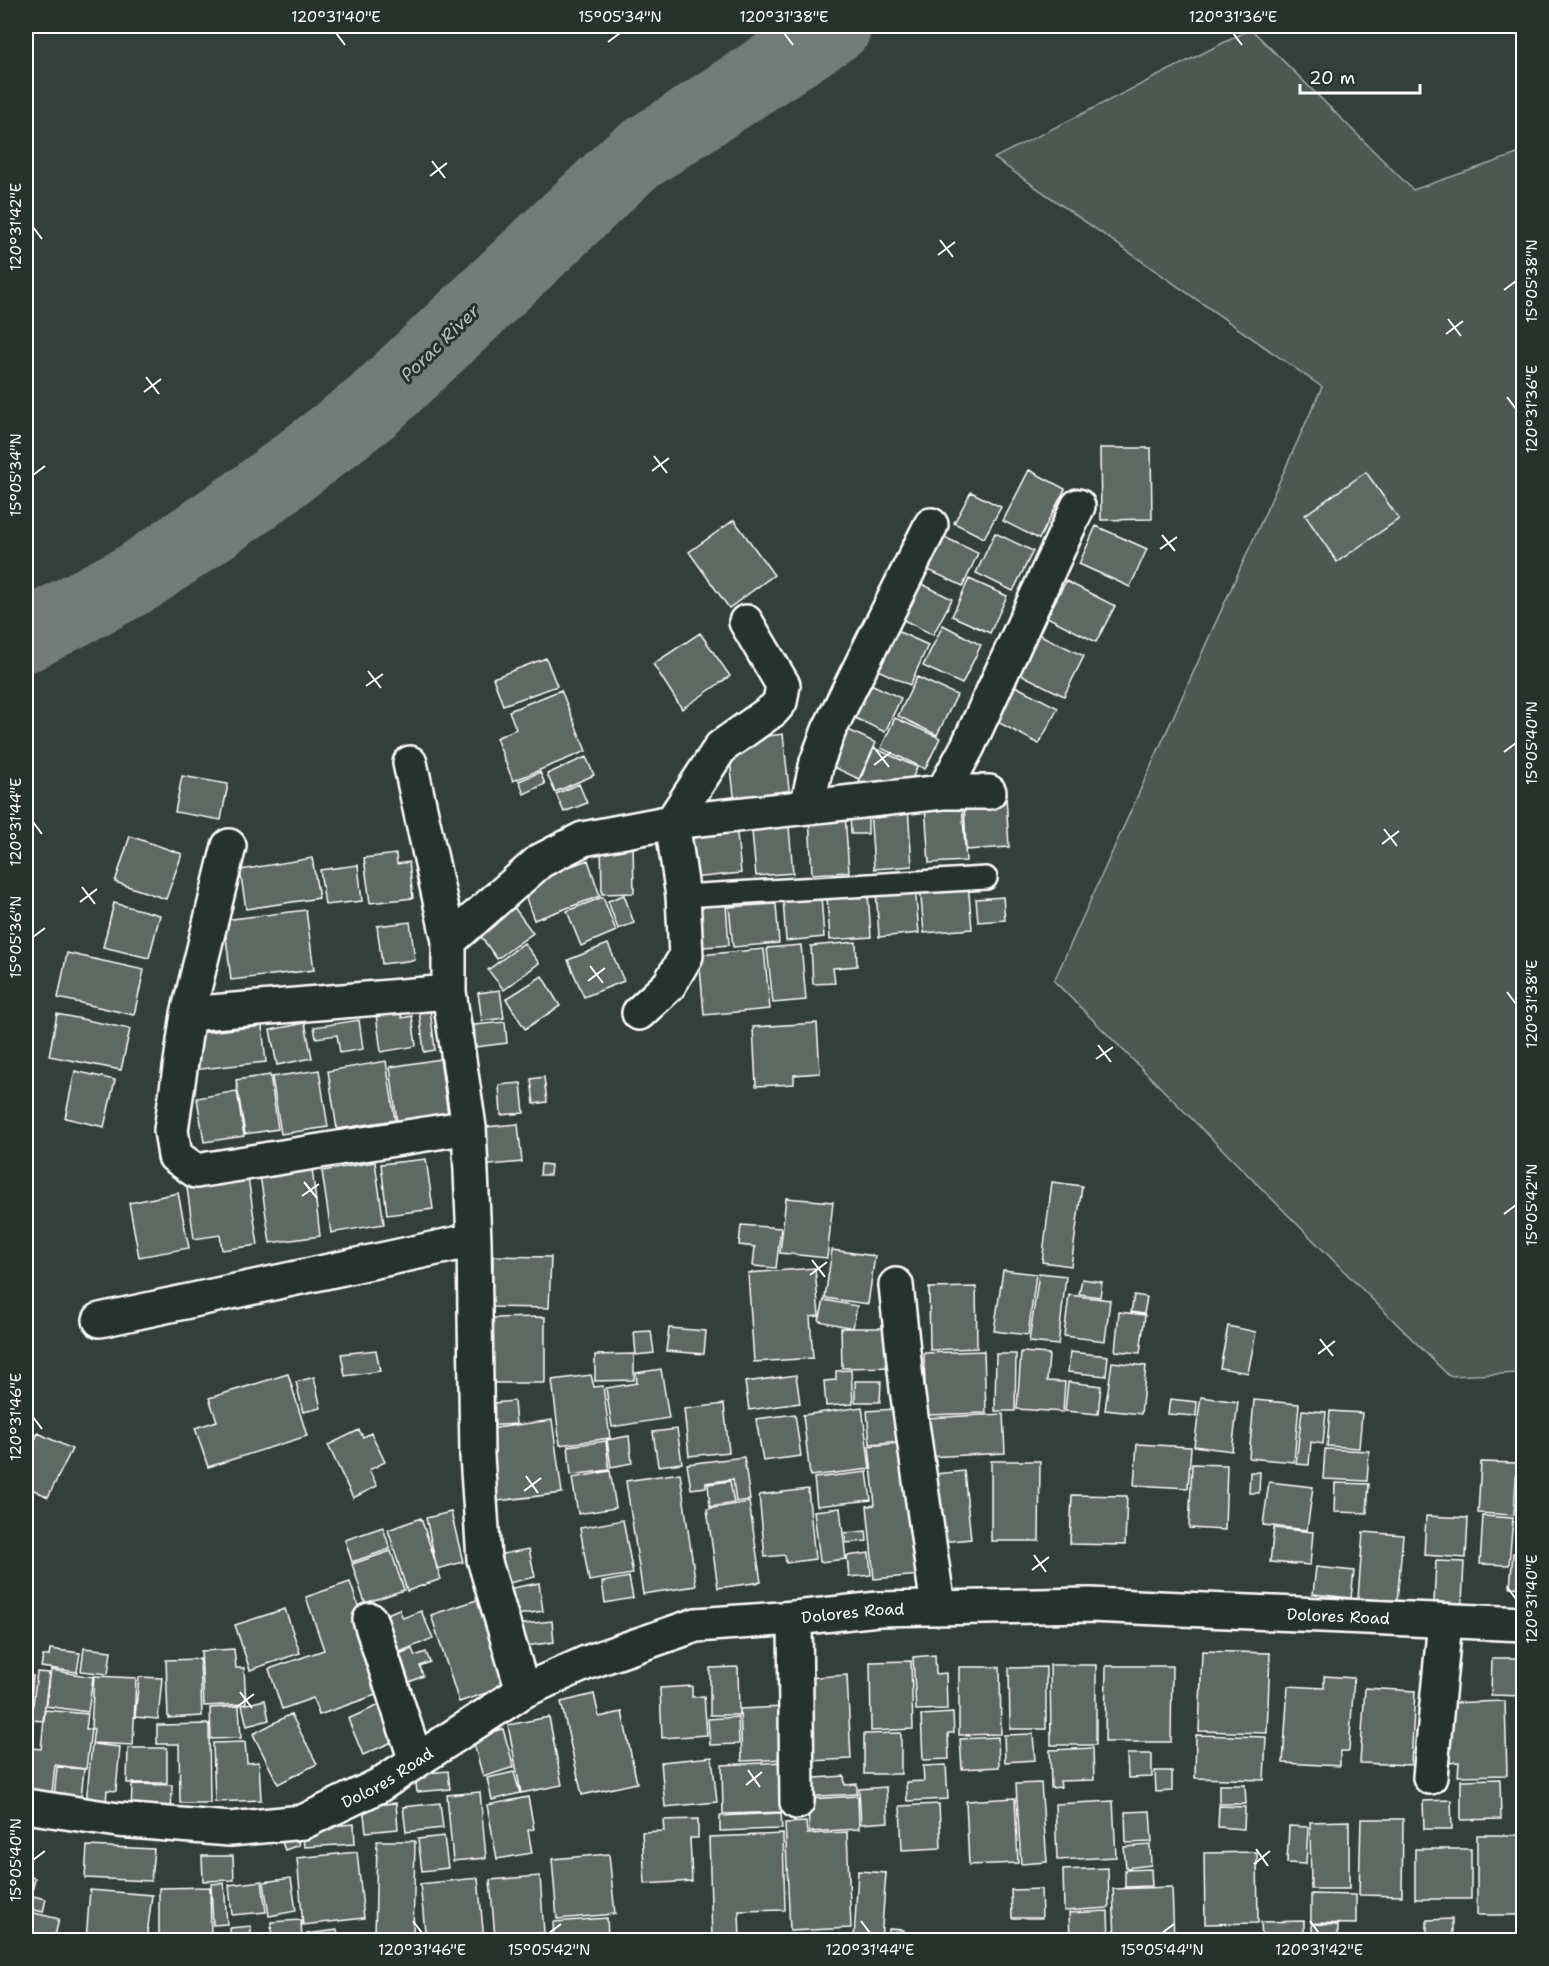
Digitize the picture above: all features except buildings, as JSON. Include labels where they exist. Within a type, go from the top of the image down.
[{"type":"street","points":[[943,792],[968,746],[1078,506]]},
{"type":"street","points":[[807,807],[817,762],[829,730],[931,525]]},
{"type":"street","points":[[639,1013],[669,986],[686,956],[683,896],[672,822],[721,747],[773,710],[780,702],[783,685],[746,622]]},
{"type":"street","points":[[410,763],[449,941],[449,992],[469,1127],[474,1240],[477,1456],[484,1559],[523,1691]]},
{"type":"street","points":[[449,941],[540,861],[583,839],[672,822],[943,792],[989,792]]},
{"type":"street","points":[[229,846],[188,1014],[171,1130],[175,1156],[196,1171],[469,1127]]},
{"type":"street","points":[[188,1014],[449,992]]},
{"type":"street","points":[[100,1320],[474,1240]]},
{"type":"street","points":[[896,1285],[938,1607]]},
{"type":"street","name":"Dolores Road","points":[[26,1806],[118,1820],[230,1829],[303,1822],[378,1786],[523,1691],[586,1663],[696,1625],[878,1609],[1090,1605],[1524,1624]]},
{"type":"street","points":[[795,1618],[797,1802]]},
{"type":"street","points":[[370,1620],[417,1761]]},
{"type":"street","points":[[1430,1777],[1445,1621]]},
{"type":"lane","points":[[683,896],[986,878]]},
{"type":"shaded area","points":[[1251,29],[1413,190],[1523,152],[1523,1373],[1449,1376],[1054,981],[1322,387],[994,158]]},
{"type":"waterway","name":"Porac River","points":[[26,636],[137,578],[255,497],[373,406],[632,160],[836,26]]}]
